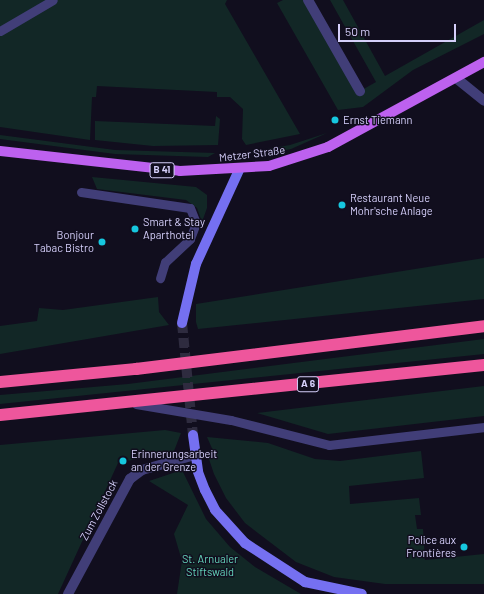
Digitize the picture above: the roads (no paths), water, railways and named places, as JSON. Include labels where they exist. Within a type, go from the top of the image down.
[{"type":"highway","points":[[0,382],[136,369],[484,326]]},
{"type":"highway","name":"A 6","points":[[0,415],[133,404],[484,365]]},
{"type":"main road","name":"Metzer Straße","points":[[0,151],[84,162],[180,171],[239,170],[285,163],[314,153],[484,62]]},
{"type":"street","points":[[308,0],[360,91]]},
{"type":"street","points":[[456,78],[484,101]]},
{"type":"street","points":[[182,323],[196,264],[239,170]]},
{"type":"street","points":[[193,435],[198,472],[215,510],[245,543],[305,582],[362,594]]},
{"type":"street","name":"Zum Zollstock","points":[[68,594],[130,478],[142,470],[195,455]]},
{"type":"lane","points":[[0,31],[53,0]]},
{"type":"lane","points":[[81,192],[190,208],[195,217],[194,228],[185,246],[165,262],[160,278]]},
{"type":"lane","points":[[133,404],[230,420],[329,445],[484,427]]},
{"type":"tunnel","points":[[182,323],[193,435]]},
{"type":"place","name":"Ernst Tiemann","points":[[335,120]]},
{"type":"place","name":"Restaurant Neue Mohr'sche Anlage","points":[[342,205]]},
{"type":"place","name":"Smart & Stay Aparthotel","points":[[135,229]]},
{"type":"place","name":"Bonjour Tabac Bistro","points":[[102,242]]},
{"type":"place","name":"Erinnerungsarbeit an der Grenze","points":[[123,461]]},
{"type":"place","name":"Police aux Frontières","points":[[464,547]]},
{"type":"park label","name":"St. Arnualer Stiftswald","points":[[210,566]]}]
